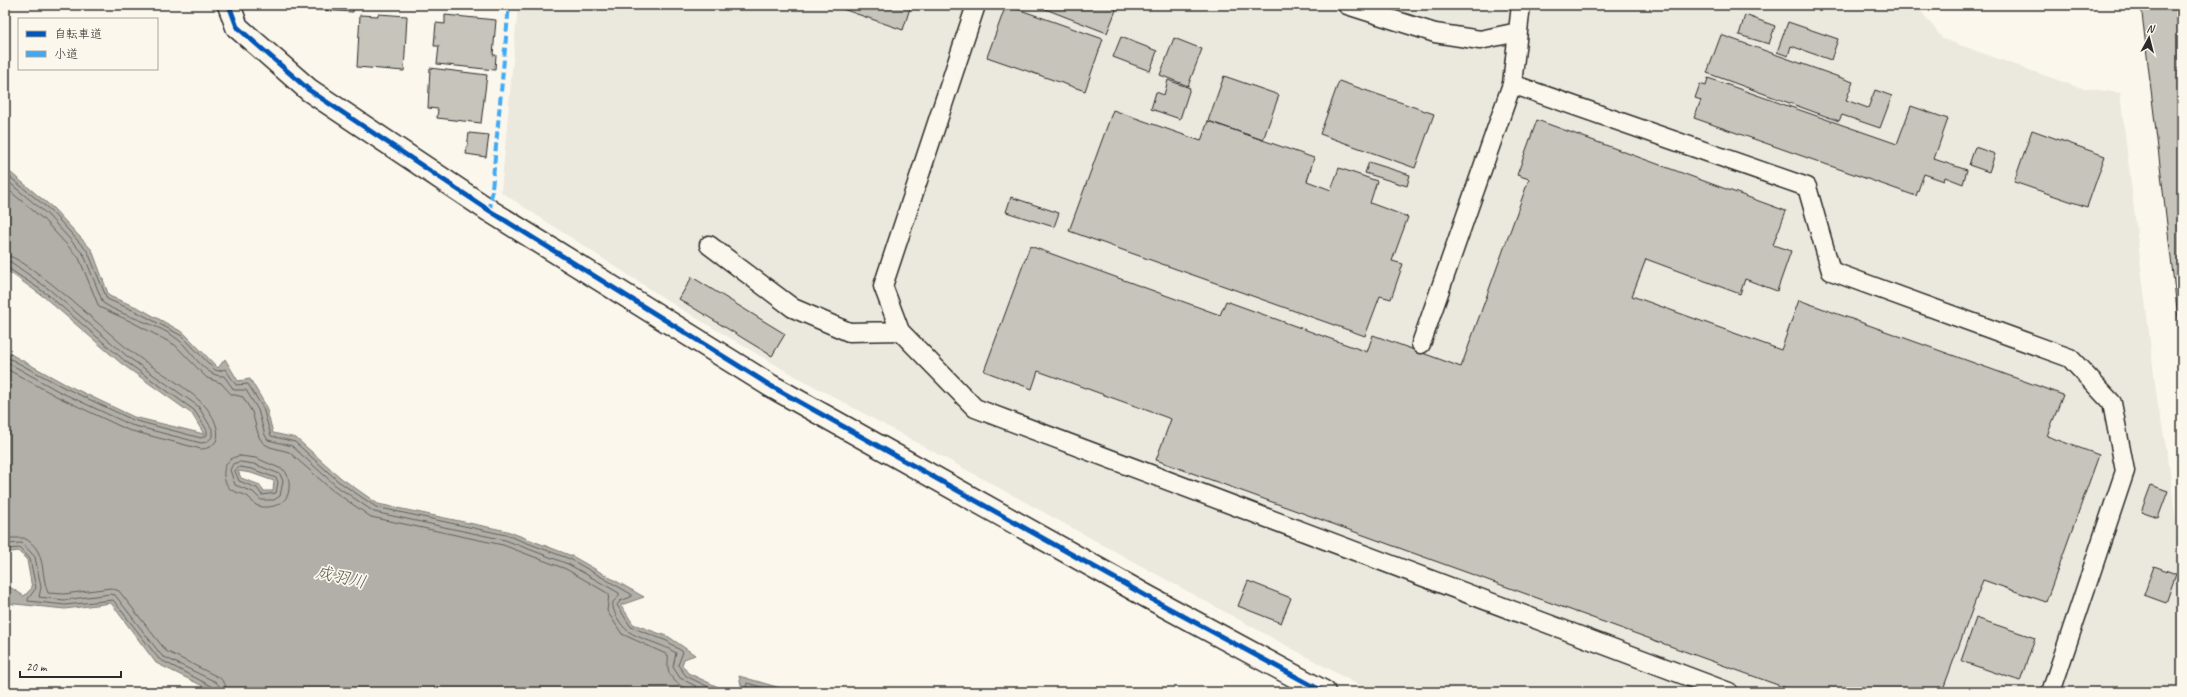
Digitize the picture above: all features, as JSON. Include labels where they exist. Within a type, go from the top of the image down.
[{"type":"street","points":[[229,5],[237,27],[309,90],[490,211],[771,386],[1148,597],[1324,692]]},
{"type":"lane","points":[[976,5],[883,286],[900,331],[975,408],[1729,692]]},
{"type":"lane","points":[[1348,5],[1435,33],[1480,40],[1518,32]]},
{"type":"lane","points":[[1422,344],[1512,84],[1521,5]]},
{"type":"lane","points":[[1512,84],[1807,188],[1831,271],[2070,358],[2112,403],[2125,471],[2051,692]]},
{"type":"lane","points":[[709,245],[793,308],[849,332],[900,331]]},
{"type":"shaded area","points":[[518,5],[1916,5],[1943,39],[2077,87],[2120,93],[2157,399],[2168,457],[2182,574],[2182,692],[1371,692],[781,368],[676,306],[501,192]]},
{"type":"water","name":"成羽川","points":[[5,168],[53,208],[92,250],[109,296],[139,308],[184,333],[218,368],[225,359],[238,381],[250,379],[266,406],[273,433],[296,438],[341,478],[378,504],[507,531],[572,556],[644,597],[621,605],[633,624],[669,637],[695,655],[684,659],[682,665],[688,673],[729,692],[215,692],[156,663],[111,603],[65,609],[5,603],[5,584],[24,596],[32,588],[27,560],[18,551],[5,553],[5,351],[65,384],[134,417],[204,434],[192,414],[122,364],[44,297],[5,269]],"holes":[[[238,471],[251,473],[274,481],[273,491],[263,491],[260,485],[241,478]]]},
{"type":"water","points":[[739,676],[794,692],[737,692],[742,689]]},
{"type":"building","points":[[267,5],[354,5],[353,12],[267,7]]},
{"type":"building","points":[[831,5],[911,5],[903,30]]},
{"type":"building","points":[[1006,5],[1103,39],[1085,91],[987,57]]},
{"type":"building","points":[[1035,5],[1118,5],[1107,33]]},
{"type":"building","points":[[2141,5],[2182,5],[2182,351]]},
{"type":"building","points":[[378,14],[407,16],[404,71],[357,67],[360,15],[378,16]]},
{"type":"building","points":[[445,15],[496,20],[493,55],[496,55],[495,70],[437,64],[439,46],[434,46],[436,23],[445,24]]},
{"type":"building","points":[[1745,15],[1775,26],[1769,44],[1739,35]]},
{"type":"building","points":[[1788,22],[1838,39],[1831,60],[1791,46],[1788,56],[1777,52]]},
{"type":"building","points":[[1721,35],[1853,82],[1846,100],[1868,108],[1875,90],[1892,96],[1880,128],[1842,115],[1839,121],[1707,73]]},
{"type":"building","points":[[1121,37],[1157,51],[1150,71],[1113,57]]},
{"type":"building","points":[[1174,38],[1202,49],[1188,86],[1160,75]]},
{"type":"building","points":[[430,68],[487,75],[481,123],[437,118],[438,109],[428,108]]},
{"type":"building","points":[[1224,76],[1279,95],[1263,140],[1208,121]]},
{"type":"building","points":[[1708,78],[1897,144],[1911,106],[1948,119],[1934,159],[1967,170],[1963,184],[1945,177],[1944,181],[1924,174],[1916,196],[1694,118],[1701,100],[1695,98],[1700,84],[1706,86]]},
{"type":"building","points":[[1168,80],[1190,88],[1180,119],[1151,109],[1156,92],[1164,95]]},
{"type":"building","points":[[1339,81],[1434,114],[1415,168],[1320,134]]},
{"type":"building","points":[[1113,110],[1201,141],[1208,121],[1314,158],[1307,181],[1331,190],[1339,168],[1377,181],[1370,203],[1408,217],[1392,261],[1403,264],[1391,299],[1380,296],[1365,336],[1069,231]]},
{"type":"building","points":[[1537,120],[1786,211],[1773,245],[1791,251],[1777,291],[1745,279],[1740,294],[1646,259],[1632,296],[1781,350],[1799,300],[2063,395],[2047,436],[2099,455],[2046,602],[1983,580],[1942,692],[1797,692],[1156,460],[1171,419],[1038,371],[1032,389],[984,371],[1030,246],[1220,315],[1226,301],[1367,352],[1373,335],[1461,367],[1529,179],[1517,175]]},
{"type":"building","points":[[2032,130],[2105,156],[2087,207],[2014,182]]},
{"type":"building","points":[[469,133],[489,135],[486,157],[466,154]]},
{"type":"building","points":[[1975,147],[1995,154],[1989,172],[1969,165]]},
{"type":"building","points":[[1369,162],[1410,175],[1407,186],[1365,173]]},
{"type":"building","points":[[1011,197],[1059,213],[1054,227],[1006,212]]},
{"type":"building","points":[[692,277],[785,334],[772,356],[679,299]]},
{"type":"building","points":[[2151,485],[2168,491],[2158,518],[2141,512]]},
{"type":"building","points":[[2154,566],[2176,574],[2166,603],[2144,595]]},
{"type":"building","points":[[1248,581],[1291,598],[1281,623],[1238,606]]},
{"type":"building","points":[[1976,618],[2035,638],[2020,681],[1961,661]]},
{"type":"marked path","points":[[490,211],[509,5]]},
{"type":"cycle path","points":[[229,5],[237,27],[309,90],[490,211],[771,386],[1148,597],[1324,692]]}]
